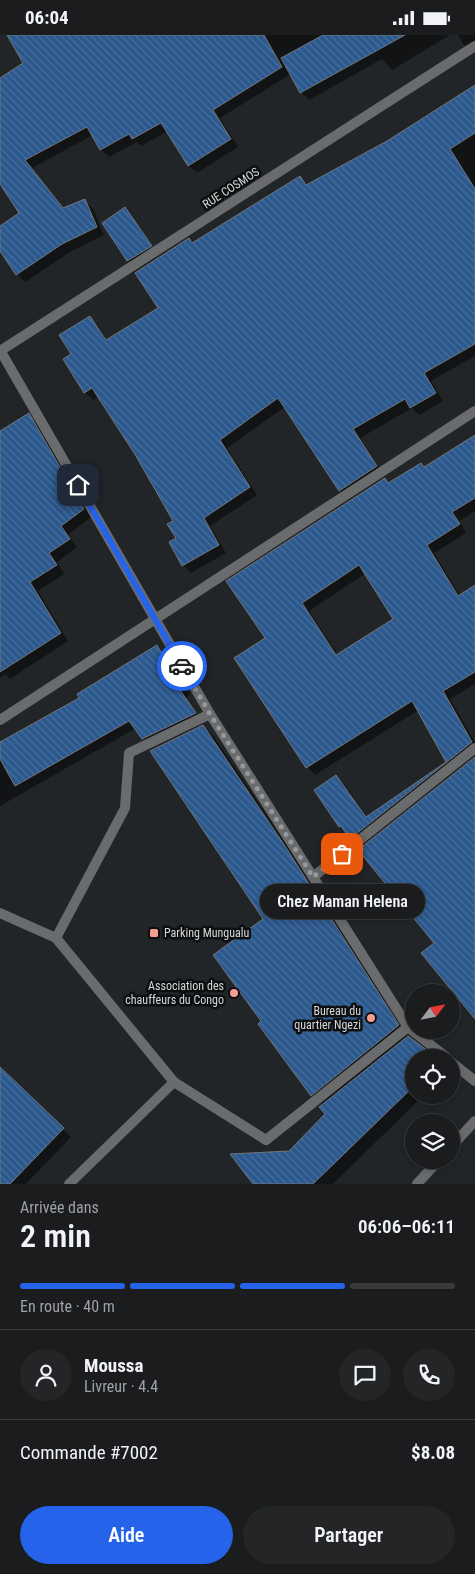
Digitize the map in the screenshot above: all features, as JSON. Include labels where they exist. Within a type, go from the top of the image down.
[{"type":"street","name":"RUE COSMOS","points":[[0,351],[475,46]]},
{"type":"street","points":[[0,351],[210,714],[405,1022]]},
{"type":"street","points":[[0,720],[475,411]]},
{"type":"street","points":[[56,938],[125,808],[129,753],[210,714]]},
{"type":"street","points":[[313,877],[475,748]]},
{"type":"street","points":[[0,913],[56,938],[174,1082],[266,1140],[405,1029]]},
{"type":"street","points":[[423,1039],[436,1049]]},
{"type":"street","points":[[460,1069],[475,1081]]},
{"type":"street","points":[[69,1184],[174,1082]]},
{"type":"street","points":[[460,1137],[475,1121]]},
{"type":"street","points":[[417,1184],[431,1169]]},
{"type":"building","points":[[7,35],[264,35],[282,67],[213,110],[231,139],[188,166],[161,123],[132,139],[129,134],[100,150],[87,127],[25,160],[63,208],[85,199],[97,227],[62,244],[16,275],[0,251],[0,226],[19,213],[0,184],[0,78],[23,63]]},
{"type":"building","points":[[323,35],[405,35],[300,93],[281,58]]},
{"type":"building","points":[[475,85],[475,133],[450,149],[475,189],[475,344],[424,373],[436,393],[410,408],[405,399],[353,429],[377,466],[339,491],[278,398],[220,440],[250,487],[204,518],[219,545],[182,566],[169,542],[176,538],[167,524],[173,521],[136,456],[92,388],[84,393],[63,359],[71,354],[59,335],[90,316],[106,340],[158,308],[135,273],[189,238],[192,243],[300,176],[306,185],[387,141]]},
{"type":"building","points":[[125,207],[152,246],[127,261],[102,223]]},
{"type":"building","points":[[29,413],[84,509],[61,526],[70,539],[49,553],[57,565],[30,582],[61,633],[0,672],[0,431]]},
{"type":"building","points":[[475,435],[475,498],[452,512],[460,524],[427,545],[458,596],[475,585],[475,672],[443,691],[472,742],[350,839],[341,826],[339,827],[314,790],[336,775],[366,817],[446,762],[412,701],[306,768],[234,658],[265,638],[226,581],[385,478],[388,483],[421,463],[424,467]],"holes":[[[359,565],[393,619],[336,655],[302,603]]]},
{"type":"building","points":[[157,645],[183,688],[180,690],[196,713],[142,739],[129,721],[15,786],[0,759],[0,742],[79,698],[77,694]]},
{"type":"building","points":[[203,725],[285,846],[399,1025],[311,1096],[258,1024],[261,1021],[213,955],[263,919],[150,751]]},
{"type":"building","points":[[475,757],[475,1019],[460,1001],[460,984],[446,984],[421,953],[434,943],[358,850]]},
{"type":"building","points":[[405,1038],[412,1039],[425,1049],[405,1049],[405,1095],[313,1184],[253,1184],[230,1154],[289,1151],[325,1114],[319,1107]]},
{"type":"building","points":[[0,1067],[64,1128],[10,1184],[0,1184]]},
{"type":"way so far","points":[[182,666],[210,714],[313,877],[342,854]]},
{"type":"place","name":"Chez Maman Helena","points":[[342,854]]},
{"type":"place","name":"Parking Mungualu","points":[[154,933]]},
{"type":"place","name":"Association des chauffeurs du Congo","points":[[234,993]]},
{"type":"place","name":"Bureau du quartier Ngezi","points":[[371,1018]]},
{"type":"route","points":[[78,485],[182,666]]}]
